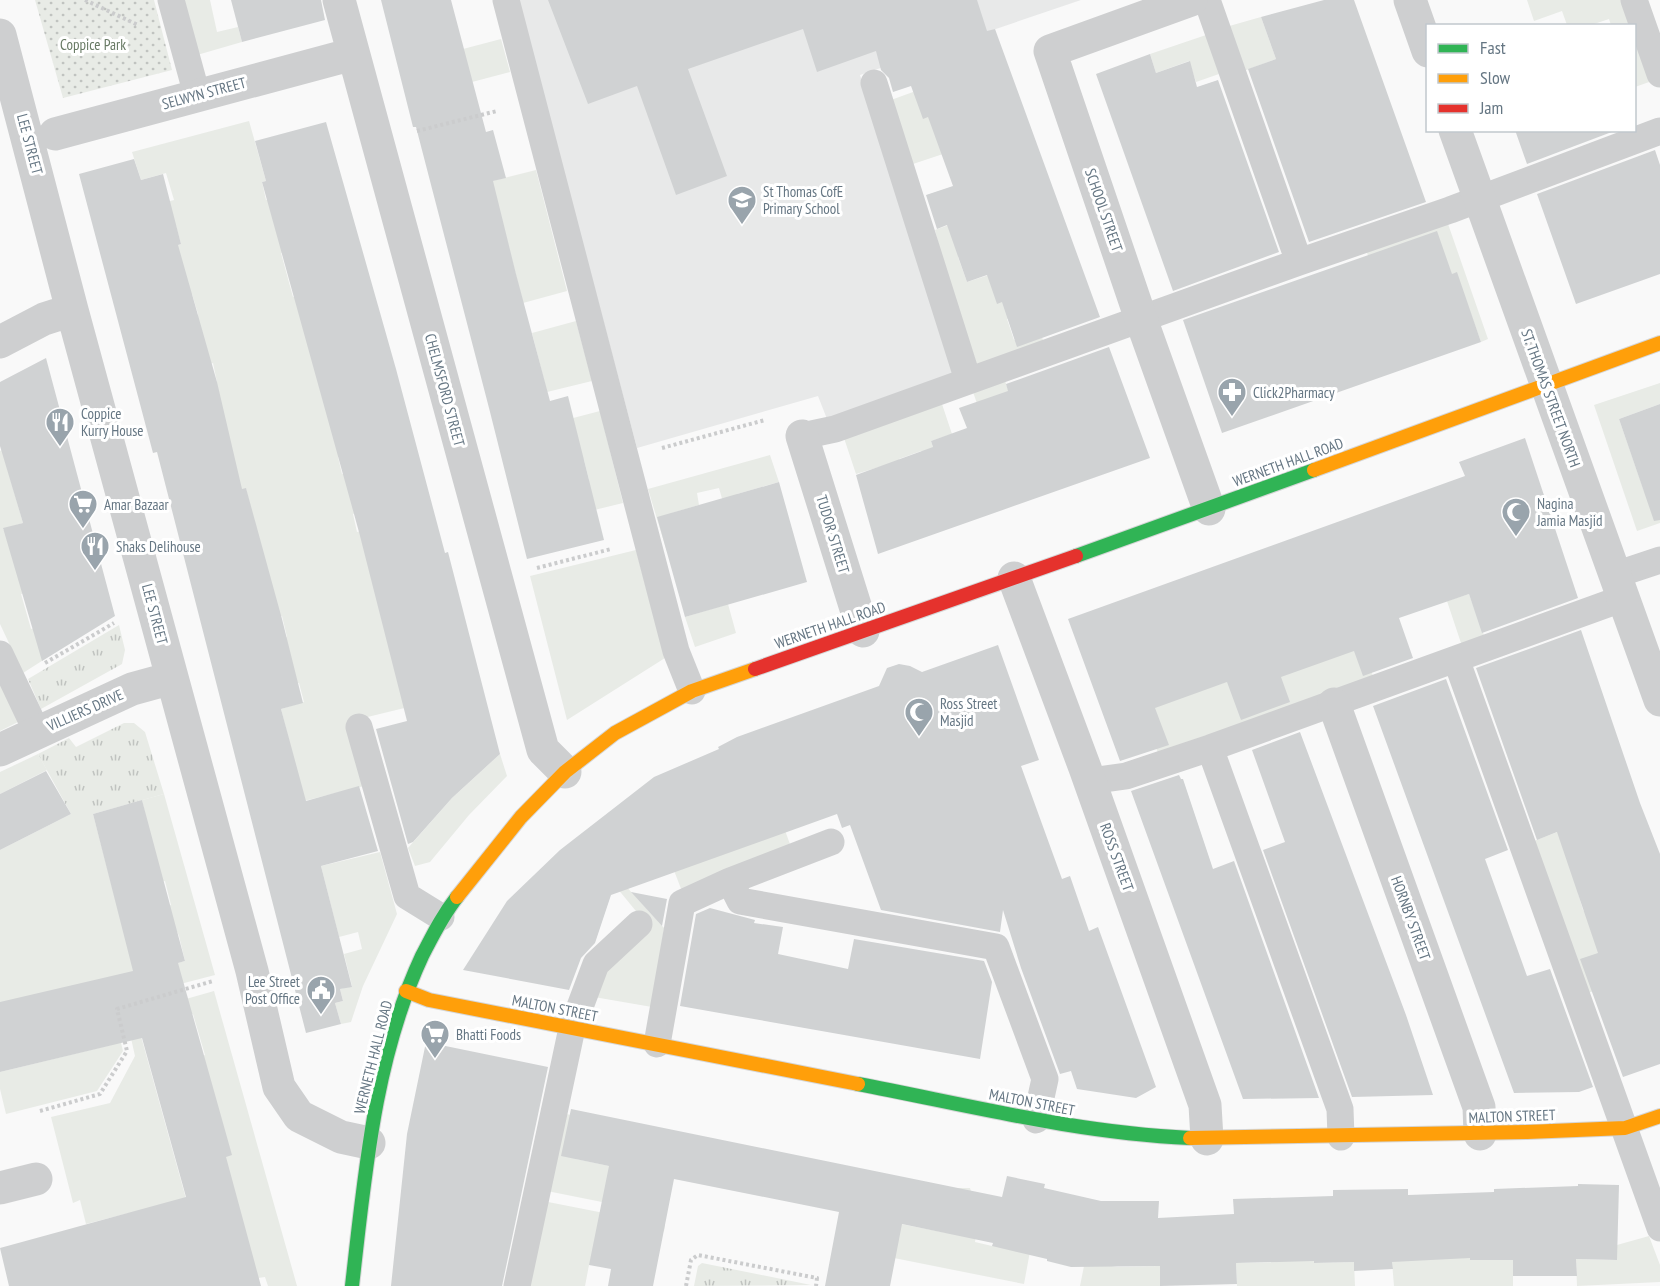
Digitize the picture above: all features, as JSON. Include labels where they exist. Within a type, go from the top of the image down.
[{"type":"street","name":"CHELMSFORD STREET","points":[[339,0],[543,750],[565,772]]},
{"type":"street","name":"SCHOOL STREET","points":[[1191,0],[1050,51],[1141,319],[1209,509]]},
{"type":"street","points":[[1410,0],[1426,45]]},
{"type":"street","name":"LEE STREET","points":[[0,35],[72,310],[252,970],[279,1087],[299,1116],[341,1137],[369,1143]]},
{"type":"street","name":"SELWYN STREET","points":[[55,134],[353,54]]},
{"type":"street","name":"ST. THOMAS STREET NORTH","points":[[1456,132],[1660,700]]},
{"type":"street","points":[[0,342],[44,319],[72,310]]},
{"type":"street","name":"WERNETH HALL ROAD","points":[[352,1286],[369,1143],[388,1051],[406,991],[441,917],[521,817],[565,772],[615,734],[692,691],[1209,509],[1660,343]]},
{"type":"street","name":"TUDOR STREET","points":[[802,436],[863,631]]},
{"type":"street","name":"ROSS STREET","points":[[1014,578],[1090,781],[1205,1105],[1207,1139]]},
{"type":"street","name":"VILLIERS DRIVE","points":[[0,750],[132,689],[172,678]]},
{"type":"street","name":"HORNBY STREET","points":[[1334,704],[1477,1102],[1480,1134]]},
{"type":"street","name":"MALTON STREET","points":[[406,991],[429,1000],[1036,1120],[1116,1133],[1207,1139],[1480,1134],[1625,1128],[1660,1116]]},
{"type":"street","points":[[0,1188],[36,1179]]},
{"type":"lane","points":[[171,0],[178,26],[188,97]]},
{"type":"lane","points":[[506,0],[676,651],[692,691]]},
{"type":"lane","points":[[1207,0],[1299,262]]},
{"type":"lane","points":[[1634,0],[1660,74]]},
{"type":"lane","points":[[874,83],[968,381]]},
{"type":"lane","points":[[802,436],[835,429],[1450,210],[1660,131]]},
{"type":"lane","points":[[1090,781],[1126,776],[1210,748],[1456,658],[1619,586],[1660,560]]},
{"type":"lane","points":[[0,654],[37,732]]},
{"type":"lane","points":[[1456,658],[1660,1228]]},
{"type":"lane","points":[[359,727],[407,896],[441,917]]},
{"type":"lane","points":[[1210,748],[1340,1109],[1341,1137]]},
{"type":"lane","points":[[657,1044],[682,903],[730,881],[831,842]]},
{"type":"lane","points":[[730,881],[740,901],[996,947],[1045,1079],[1036,1120]]},
{"type":"lane","points":[[517,1286],[572,1028],[596,964],[639,924]]},
{"type":"path","points":[[85,0],[154,32],[178,26]]},
{"type":"path","points":[[415,132],[533,102]]},
{"type":"path","points":[[627,458],[768,419]]},
{"type":"path","points":[[534,568],[646,539]]},
{"type":"path","points":[[13,682],[122,618]]},
{"type":"path","points":[[39,1111],[100,1094],[127,1051],[117,1009],[252,970]]},
{"type":"path","points":[[686,1286],[691,1260],[698,1255],[817,1278],[816,1286]]},
{"type":"shaded area","name":"St Thomas CofE Primary School","points":[[518,0],[1081,0],[860,75],[954,374],[827,419],[818,396],[637,448]]},
{"type":"green space","name":"Coppice Park","points":[[35,0],[154,0],[172,70],[63,98]]},
{"type":"green space","points":[[181,0],[210,0],[217,32],[238,27],[242,42],[197,55]]},
{"type":"green space","points":[[1527,0],[1625,0],[1633,24],[1611,24],[1609,19],[1594,24],[1567,24],[1562,11],[1534,21]]},
{"type":"green space","points":[[1261,17],[1276,59],[1241,72],[1226,27]]},
{"type":"green space","points":[[1206,35],[1219,74],[1196,82],[1189,61],[1156,73],[1150,54]]},
{"type":"green space","points":[[1636,35],[1652,81],[1636,87]]},
{"type":"green space","points":[[501,39],[510,72],[472,82],[463,49]]},
{"type":"green space","points":[[913,92],[954,108],[967,146],[913,164],[891,100]]},
{"type":"green space","points":[[249,121],[266,181],[262,182],[266,200],[283,195],[298,248],[281,253],[293,297],[314,293],[358,451],[338,457],[342,474],[363,469],[374,509],[353,514],[357,532],[378,527],[425,703],[347,722],[364,786],[304,801],[281,709],[304,702],[299,683],[277,689],[264,643],[287,637],[282,616],[259,622],[251,509],[246,489],[224,494],[198,387],[217,382],[213,363],[193,369],[198,314],[192,294],[172,298],[159,250],[181,244],[176,226],[147,207],[174,200],[166,173],[141,180],[132,152]]},
{"type":"green space","points":[[536,170],[567,291],[523,303],[492,181]]},
{"type":"green space","points":[[992,209],[958,257],[967,282],[995,273],[1023,295],[1029,311],[1007,319],[1014,340],[1040,332],[1045,345],[978,368],[943,262],[935,230]]},
{"type":"green space","points":[[1447,221],[1488,339],[1481,342],[1456,273],[1383,298],[1366,250]]},
{"type":"green space","points":[[576,321],[592,381],[547,392],[532,333]]},
{"type":"green space","points":[[1004,378],[1022,430],[985,427],[972,389]]},
{"type":"green space","points":[[1660,383],[1660,404],[1619,419],[1644,491],[1660,486],[1660,523],[1637,531],[1594,405]]},
{"type":"green space","points":[[941,401],[952,434],[931,441],[938,462],[921,451],[899,459],[904,474],[889,464],[856,474],[843,435]]},
{"type":"green space","points":[[600,411],[623,503],[578,514],[589,480],[584,460],[554,423]]},
{"type":"green space","points":[[2,450],[23,523],[3,529],[42,588],[21,594],[31,629],[51,623],[59,650],[23,673],[0,624],[0,451]]},
{"type":"green space","points":[[770,455],[779,482],[737,494],[733,537],[719,488],[697,493],[699,505],[672,513],[682,548],[667,552],[648,489]]},
{"type":"green space","points":[[636,550],[665,658],[567,720],[530,576]]},
{"type":"green space","points":[[1469,594],[1485,638],[1462,646],[1447,601]]},
{"type":"green space","points":[[728,604],[736,633],[695,647],[685,617]]},
{"type":"green space","points":[[119,625],[125,650],[122,664],[41,709],[28,679]]},
{"type":"green space","points":[[1363,648],[1373,676],[1158,753],[1143,710],[1235,679]]},
{"type":"green space","points":[[0,682],[20,721],[0,731]]},
{"type":"green space","points":[[124,723],[134,723],[145,732],[164,794],[93,814],[71,814],[38,754],[69,738],[76,747]]},
{"type":"green space","points":[[38,754],[47,770],[0,794],[0,772]]},
{"type":"green space","points":[[500,754],[507,776],[469,815],[430,862],[415,866],[408,848],[452,798]]},
{"type":"green space","points":[[164,794],[215,975],[111,1002],[123,1051],[97,1091],[6,1114],[0,1089],[0,1072],[111,1045],[0,1003],[0,850],[71,814],[93,814],[135,974],[185,961],[179,936],[166,907],[171,905],[165,881],[161,882],[142,800]]},
{"type":"green space","points":[[773,797],[791,847],[683,894],[667,852]]},
{"type":"green space","points":[[1560,831],[1602,884],[1578,893],[1583,910],[1637,977],[1588,993],[1534,841]]},
{"type":"green space","points":[[380,852],[397,914],[363,986],[351,1022],[341,1024],[335,1003],[343,1001],[340,989],[352,986],[344,954],[362,949],[358,932],[339,937],[321,866]]},
{"type":"green space","points":[[623,883],[664,928],[652,1007],[594,997],[603,966],[649,927],[617,888]]},
{"type":"green space","points":[[214,991],[297,1286],[268,1286],[265,1277],[258,1278],[198,1058],[205,1055],[193,1014],[139,1029],[188,1206],[129,1213],[86,1224],[80,1200],[73,1203],[51,1117],[110,1103],[135,1056],[126,1016]]},
{"type":"green space","points":[[562,1113],[584,1118],[576,1159],[619,1168],[612,1204],[547,1191]]},
{"type":"green space","points":[[956,1188],[970,1188],[979,1216],[975,1242],[992,1246],[1031,1246],[1024,1284],[894,1258],[901,1224],[947,1233]]},
{"type":"green space","points":[[543,1201],[665,1225],[664,1231],[589,1265],[585,1286],[525,1286]]},
{"type":"green space","points":[[1649,1236],[1660,1265],[1660,1282],[1577,1286],[1576,1259],[1616,1260],[1617,1245]]},
{"type":"green space","points":[[1470,1242],[1470,1260],[1513,1260],[1513,1286],[1394,1286],[1392,1262]]},
{"type":"green space","points":[[1313,1243],[1314,1263],[1354,1262],[1355,1286],[1237,1286],[1236,1263],[1278,1262]]},
{"type":"green space","points":[[1085,1261],[1117,1267],[1160,1266],[1160,1286],[1080,1286]]},
{"type":"green space","points":[[702,1263],[811,1285],[694,1286],[698,1266]]},
{"type":"building","points":[[231,0],[321,0],[325,20],[242,42]]},
{"type":"building","points":[[381,0],[451,0],[486,132],[493,130],[506,178],[493,181],[550,401],[568,396],[604,540],[527,559]]},
{"type":"building","points":[[548,0],[977,0],[987,31],[995,29],[1100,317],[1017,347],[1002,302],[997,304],[987,275],[967,282],[947,225],[937,229],[926,195],[953,186],[928,117],[923,119],[911,86],[893,92],[889,78],[881,70],[876,51],[817,72],[803,29],[688,69],[727,176],[676,195],[637,86],[588,104]]},
{"type":"building","points":[[1324,0],[1354,0],[1426,202],[1309,242],[1248,69],[1276,59],[1261,17]]},
{"type":"building","points":[[1150,54],[1156,73],[1190,61],[1197,87],[1218,80],[1279,252],[1173,291],[1096,74]]},
{"type":"building","points":[[326,122],[445,553],[448,552],[500,754],[452,798],[413,842],[408,844],[376,729],[407,721],[359,532],[262,182],[266,181],[255,141]]},
{"type":"building","points":[[1516,132],[1612,132],[1527,164]]},
{"type":"building","points":[[1655,150],[1660,165],[1660,274],[1576,304],[1537,194]]},
{"type":"building","points":[[134,159],[141,180],[163,174],[181,244],[178,245],[217,382],[242,489],[246,488],[303,703],[281,709],[306,801],[359,786],[378,851],[321,866],[352,987],[340,989],[343,1001],[335,1003],[341,1024],[306,1033],[157,452],[153,453],[79,174]]},
{"type":"building","points":[[1437,231],[1452,274],[1457,272],[1481,342],[1222,433],[1183,320]]},
{"type":"building","points":[[1109,347],[1150,458],[878,554],[856,475],[933,447],[931,441],[967,428],[959,408],[1008,391],[1006,384]]},
{"type":"building","points":[[46,358],[115,616],[42,661],[3,528],[23,523],[0,446],[0,382]]},
{"type":"building","points":[[1660,404],[1660,520],[1654,521],[1619,419]]},
{"type":"building","points":[[1525,438],[1578,598],[1482,633],[1469,594],[1399,618],[1413,658],[1363,676],[1354,651],[1281,677],[1290,702],[1241,720],[1227,682],[1155,708],[1169,745],[1120,761],[1068,619],[1465,476],[1459,462]]},
{"type":"building","points":[[779,482],[807,582],[685,617],[657,517]]},
{"type":"building","points":[[1581,630],[1640,803],[1660,854],[1660,1064],[1623,1077],[1580,959],[1598,953],[1557,832],[1537,840],[1476,668]]},
{"type":"building","points":[[998,645],[1039,760],[1021,766],[1062,879],[1070,876],[1089,931],[1098,927],[1156,1087],[1136,1098],[1077,1089],[1071,1071],[1060,1074],[1021,968],[1003,910],[1000,932],[881,910],[850,825],[842,828],[837,814],[611,895],[595,943],[581,958],[569,990],[463,970],[507,901],[560,850],[654,777],[719,749],[718,747],[737,737],[879,686],[887,668],[899,664],[922,672]]},
{"type":"building","points":[[1446,679],[1508,850],[1485,859],[1527,976],[1550,969],[1593,1087],[1579,1092],[1514,1093],[1373,706]]},
{"type":"building","points":[[1300,732],[1406,1015],[1433,1095],[1352,1097],[1263,850],[1285,842],[1252,750]]},
{"type":"building","points":[[46,771],[71,814],[0,850],[0,794]]},
{"type":"building","points":[[1179,775],[1183,779],[1213,869],[1234,861],[1319,1098],[1243,1099],[1131,791]]},
{"type":"building","points":[[142,800],[185,961],[178,963],[232,1155],[226,1157],[261,1286],[9,1286],[0,1248],[186,1197],[142,1038],[0,1072],[0,1002],[133,971],[93,814]]},
{"type":"building","points":[[631,892],[667,899],[662,926]]},
{"type":"building","points":[[710,908],[755,920],[754,923],[783,927],[778,954],[848,969],[854,939],[984,961],[992,982],[980,1059],[680,1006],[696,914]]},
{"type":"building","points":[[426,1042],[548,1067],[502,1286],[391,1286],[407,1134]]},
{"type":"building","points":[[571,1109],[1002,1197],[1007,1176],[1045,1184],[1044,1188],[1101,1201],[1159,1201],[1158,1218],[1234,1214],[1233,1199],[1333,1196],[1333,1190],[1408,1189],[1408,1195],[1494,1192],[1494,1189],[1578,1186],[1578,1184],[1619,1185],[1617,1260],[1576,1259],[1577,1276],[1513,1276],[1513,1260],[1470,1260],[1470,1258],[1392,1262],[1393,1269],[1354,1271],[1354,1262],[1236,1263],[1237,1284],[1160,1286],[1160,1266],[1071,1267],[992,1246],[993,1243],[902,1224],[890,1286],[825,1286],[839,1212],[674,1179],[653,1286],[608,1286],[611,1269],[589,1265],[609,1166],[561,1156]]},
{"type":"traffic: fast","points":[[1076,556],[1314,470]]},
{"type":"traffic: fast","points":[[352,1286],[367,1160],[382,1076],[393,1035],[422,956],[442,918],[457,897]]},
{"type":"traffic: fast","points":[[858,1084],[1064,1124],[1190,1138]]},
{"type":"traffic: slow","points":[[1314,470],[1660,343]]},
{"type":"traffic: slow","points":[[457,897],[521,817],[565,772],[615,733],[692,691],[755,669]]},
{"type":"traffic: slow","points":[[406,991],[429,1000],[858,1084]]},
{"type":"traffic: slow","points":[[1190,1138],[1625,1128],[1660,1116]]},
{"type":"traffic: jam","points":[[755,669],[1076,556]]},
{"type":"place","name":"St Thomas CofE Primary School","points":[[742,226]]},
{"type":"place","name":"Click2Pharmacy","points":[[1232,418]]},
{"type":"place","name":"Coppice Kurry House","points":[[60,448]]},
{"type":"place","name":"Amar Bazaar","points":[[83,530]]},
{"type":"place","name":"Nagina Jamia Masjid","points":[[1516,538]]},
{"type":"place","name":"Shaks Delihouse","points":[[95,572]]},
{"type":"place","name":"Ross Street Masjid","points":[[919,738]]},
{"type":"place","name":"Lee Street Post Office","points":[[321,1016]]},
{"type":"place","name":"Bhatti Foods","points":[[435,1060]]}]
